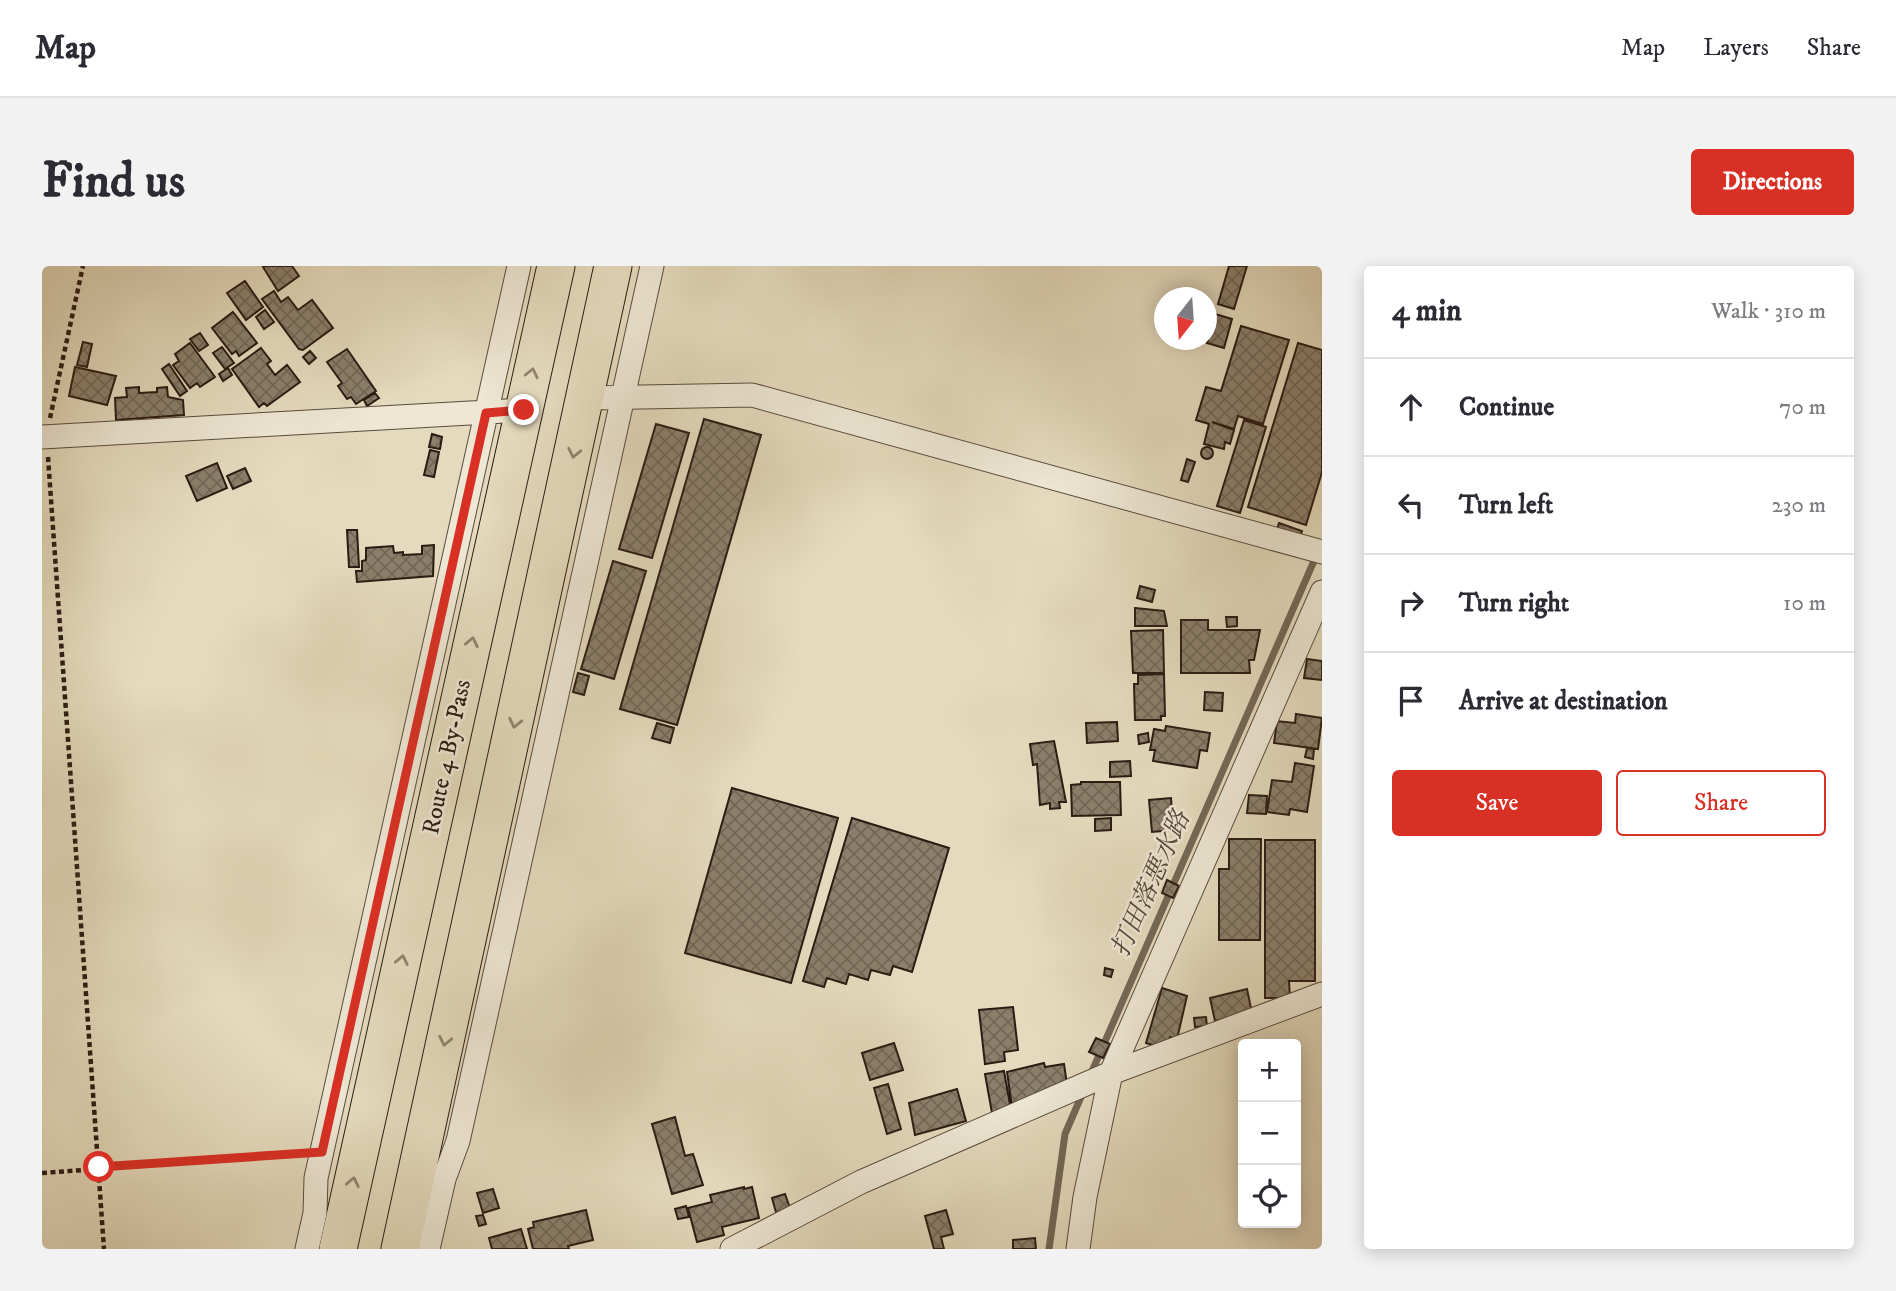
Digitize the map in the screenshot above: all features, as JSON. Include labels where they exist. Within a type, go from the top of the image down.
[{"type":"highway","name":"Route 4 By-Pass","points":[[338,1249],[556,266]]},
{"type":"highway","points":[[414,1229],[613,266]]},
{"type":"street","points":[[307,1249],[315,1213],[316,1178],[519,266]]},
{"type":"street","points":[[428,1249],[414,1229],[444,1179],[458,1141],[652,266]]},
{"type":"street","points":[[586,398],[624,395],[752,395],[1322,552]]},
{"type":"street","points":[[44,437],[524,410]]},
{"type":"street","points":[[1078,1249],[1085,1197],[1111,1073],[1322,592]]},
{"type":"street","points":[[733,1249],[861,1182],[1111,1073],[1322,993]]},
{"type":"path","points":[[83,266],[44,437],[104,1249]]},
{"type":"path","points":[[42,1172],[322,1152]]},
{"type":"building","points":[[292,266],[299,276],[278,291],[263,267]]},
{"type":"building","points":[[1229,266],[1247,266],[1234,309],[1218,304]]},
{"type":"building","points":[[245,281],[263,307],[246,320],[227,293]]},
{"type":"building","points":[[274,291],[281,302],[288,297],[298,310],[312,300],[333,328],[303,350],[299,349],[262,299]]},
{"type":"building","points":[[265,310],[274,322],[264,329],[256,317]]},
{"type":"building","points":[[233,312],[257,343],[239,356],[236,351],[232,354],[212,328]]},
{"type":"building","points":[[1217,315],[1232,319],[1224,348],[1217,346]]},
{"type":"building","points":[[1241,326],[1289,340],[1263,424],[1238,416],[1234,429],[1212,422],[1234,430],[1230,444],[1225,442],[1224,449],[1204,444],[1209,424],[1196,420],[1206,387],[1221,391]]},
{"type":"building","points":[[200,333],[208,345],[199,351],[190,339]]},
{"type":"building","points":[[83,342],[92,344],[87,367],[77,365]]},
{"type":"building","points":[[190,343],[215,377],[200,387],[197,383],[190,388],[173,365],[179,361],[175,354]]},
{"type":"building","points":[[1298,343],[1322,350],[1322,472],[1306,525],[1248,507]]},
{"type":"building","points":[[222,347],[234,363],[225,369],[213,353]]},
{"type":"building","points":[[261,348],[271,361],[267,364],[275,375],[287,365],[300,382],[267,406],[264,403],[259,407],[232,369]]},
{"type":"building","points":[[347,349],[376,391],[356,404],[351,397],[347,399],[338,386],[342,383],[327,362]]},
{"type":"building","points":[[310,351],[316,358],[309,364],[303,357]]},
{"type":"building","points":[[169,364],[187,391],[180,396],[162,369]]},
{"type":"building","points":[[75,367],[116,376],[107,405],[69,396]]},
{"type":"building","points":[[228,368],[232,375],[223,381],[219,374]]},
{"type":"building","points":[[139,387],[139,393],[157,392],[157,388],[167,387],[168,397],[183,400],[184,415],[116,420],[115,398],[127,397],[126,388]]},
{"type":"building","points":[[375,393],[379,398],[367,406],[364,400]]},
{"type":"building","points":[[704,419],[761,435],[677,725],[620,709]]},
{"type":"building","points":[[1244,420],[1266,427],[1240,513],[1217,506]]},
{"type":"building","points":[[656,424],[689,433],[652,558],[619,549]]},
{"type":"building","points":[[432,434],[442,437],[440,449],[429,447]]},
{"type":"building","points":[[1207,447],[1213,453],[1207,459],[1201,453]]},
{"type":"building","points":[[430,450],[439,452],[434,477],[424,475]]},
{"type":"building","points":[[1187,459],[1195,462],[1188,482],[1181,480]]},
{"type":"building","points":[[217,463],[227,488],[197,501],[186,476]]},
{"type":"building","points":[[245,468],[251,481],[233,489],[227,476]]},
{"type":"building","points":[[1279,523],[1302,531],[1299,540],[1276,532]]},
{"type":"building","points":[[347,530],[357,530],[359,567],[349,567]]},
{"type":"building","points":[[434,545],[433,576],[357,582],[356,571],[362,571],[366,548],[393,546],[394,553],[403,552],[403,555],[422,554],[422,546]]},
{"type":"building","points":[[613,561],[646,571],[614,679],[581,669]]},
{"type":"building","points":[[1140,586],[1155,590],[1152,602],[1137,598]]},
{"type":"building","points":[[1135,608],[1164,611],[1167,626],[1135,626]]},
{"type":"building","points":[[1226,617],[1237,617],[1237,626],[1227,627]]},
{"type":"building","points":[[1181,620],[1208,620],[1208,630],[1260,630],[1254,660],[1249,660],[1250,673],[1181,673]]},
{"type":"building","points":[[1163,630],[1164,673],[1133,673],[1131,631]]},
{"type":"building","points":[[1307,659],[1322,661],[1322,680],[1304,678]]},
{"type":"building","points":[[578,673],[589,676],[584,695],[573,692]]},
{"type":"building","points":[[1164,674],[1165,716],[1161,716],[1161,720],[1135,720],[1134,684],[1138,684],[1138,675]]},
{"type":"building","points":[[1205,692],[1223,693],[1222,711],[1204,710]]},
{"type":"building","points":[[1296,714],[1322,718],[1318,749],[1274,743],[1277,721],[1295,723]]},
{"type":"building","points":[[1117,722],[1118,741],[1087,743],[1086,723]]},
{"type":"building","points":[[657,723],[674,728],[670,743],[652,738]]},
{"type":"building","points":[[1166,726],[1210,733],[1207,751],[1200,750],[1197,768],[1153,761],[1155,750],[1150,750],[1154,729],[1165,731]]},
{"type":"building","points":[[1148,733],[1149,742],[1139,744],[1138,735]]},
{"type":"building","points":[[1054,741],[1066,802],[1059,802],[1060,808],[1050,809],[1050,803],[1040,805],[1037,764],[1033,765],[1030,744]]},
{"type":"building","points":[[1307,748],[1314,749],[1313,759],[1305,757]]},
{"type":"building","points":[[1130,761],[1131,776],[1110,777],[1110,762]]},
{"type":"building","points":[[1295,763],[1314,766],[1307,812],[1290,809],[1289,815],[1267,812],[1272,780],[1292,782]]},
{"type":"building","points":[[1081,782],[1120,782],[1121,815],[1072,816],[1071,785]]},
{"type":"building","points":[[732,788],[838,818],[791,983],[685,953]]},
{"type":"building","points":[[1249,795],[1267,796],[1266,814],[1247,813]]},
{"type":"building","points":[[1171,798],[1173,830],[1152,832],[1149,800]]},
{"type":"building","points":[[852,818],[949,848],[912,972],[893,966],[890,975],[871,970],[868,980],[849,974],[846,984],[827,978],[824,987],[803,981]]},
{"type":"building","points":[[1111,818],[1111,830],[1095,831],[1095,819]]},
{"type":"building","points":[[1229,839],[1261,839],[1260,940],[1219,940],[1219,869],[1229,869]]},
{"type":"building","points":[[1265,840],[1315,840],[1315,981],[1289,981],[1290,998],[1265,998]]},
{"type":"building","points":[[1167,880],[1179,886],[1173,898],[1162,893]]},
{"type":"building","points":[[1105,968],[1113,970],[1111,977],[1104,975]]},
{"type":"building","points":[[1162,988],[1187,996],[1177,1039],[1170,1037],[1166,1049],[1146,1043]]},
{"type":"building","points":[[1247,989],[1252,1013],[1215,1021],[1210,998]]},
{"type":"building","points":[[1013,1007],[1018,1050],[1004,1052],[1005,1061],[985,1064],[979,1010]]},
{"type":"building","points":[[1206,1017],[1207,1026],[1195,1027],[1194,1018]]},
{"type":"building","points":[[1096,1038],[1110,1044],[1103,1058],[1089,1052]]},
{"type":"building","points":[[894,1043],[903,1070],[870,1080],[862,1053]]},
{"type":"building","points":[[1044,1063],[1045,1067],[1064,1064],[1069,1098],[1012,1107],[1007,1072]]},
{"type":"building","points":[[1004,1071],[1011,1110],[992,1113],[985,1074]]},
{"type":"building","points":[[888,1084],[901,1129],[887,1134],[874,1088]]},
{"type":"building","points":[[957,1089],[966,1121],[915,1135],[909,1103]]},
{"type":"building","points":[[675,1117],[685,1156],[693,1154],[703,1185],[672,1194],[652,1124]]},
{"type":"building","points":[[752,1187],[759,1218],[722,1227],[724,1235],[697,1242],[688,1208],[712,1202],[710,1195]]},
{"type":"building","points":[[493,1189],[499,1208],[483,1213],[477,1193]]},
{"type":"building","points":[[785,1194],[791,1211],[777,1216],[772,1198]]},
{"type":"building","points":[[686,1206],[689,1217],[678,1219],[675,1209]]},
{"type":"building","points":[[586,1210],[593,1240],[568,1246],[569,1249],[533,1249],[528,1229],[534,1227],[533,1222]]},
{"type":"building","points":[[946,1210],[953,1234],[941,1237],[944,1249],[934,1249],[925,1216]]},
{"type":"building","points":[[483,1215],[486,1224],[479,1226],[476,1216]]},
{"type":"building","points":[[521,1229],[527,1249],[492,1249],[489,1238]]},
{"type":"building","points":[[1035,1238],[1036,1249],[1013,1249],[1013,1240]]},
{"type":"waterway","name":"打田落悪水路","points":[[1090,1076],[1317,554]]},
{"type":"waterway","name":"打田落悪水路","points":[[1049,1249],[1065,1134],[1084,1090]]},
{"type":"route","points":[[99,1167],[322,1152],[486,413],[524,410]]}]
